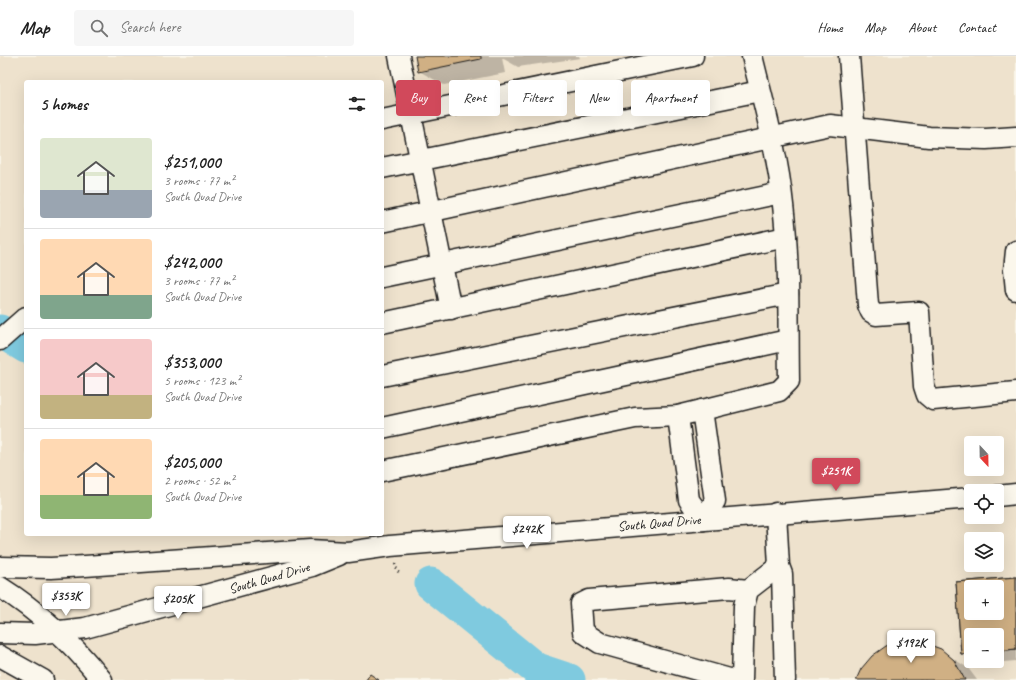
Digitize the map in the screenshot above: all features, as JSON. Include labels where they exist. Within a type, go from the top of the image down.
[{"type":"street","points":[[399,56],[404,80]]},
{"type":"street","points":[[441,108],[693,56]]},
{"type":"street","points":[[384,471],[636,418],[678,416],[779,391],[789,381],[786,237],[781,193],[771,138],[752,56]]},
{"type":"street","points":[[849,56],[868,305],[871,312],[876,315],[919,312],[924,386],[927,395],[933,400],[1016,392]]},
{"type":"street","points":[[384,168],[760,91]]},
{"type":"street","points":[[384,120],[402,116]]},
{"type":"street","points":[[412,116],[451,309]]},
{"type":"street","points":[[384,222],[830,125],[929,137],[986,139],[1016,137]]},
{"type":"street","points":[[384,277],[781,193]]},
{"type":"street","points":[[384,323],[786,237]]},
{"type":"street","points":[[1016,250],[1014,270],[1016,290]]},
{"type":"street","points":[[384,376],[788,294]]},
{"type":"street","points":[[0,340],[24,319]]},
{"type":"street","points":[[384,428],[788,340]]},
{"type":"street","points":[[678,416],[689,500],[703,520],[715,501],[702,410]]},
{"type":"street","points":[[1004,495],[1016,494]]},
{"type":"street","name":"South Quad Drive","points":[[0,567],[51,568],[310,550],[348,552],[390,546],[964,499]]},
{"type":"street","points":[[776,513],[779,566],[782,574],[784,680]]},
{"type":"street","name":"South Quad Drive","points":[[0,633],[24,634],[59,632],[85,628],[312,566],[348,552]]},
{"type":"street","points":[[742,680],[744,606],[748,590],[779,566]]},
{"type":"street","points":[[0,587],[37,613],[59,632],[102,680]]},
{"type":"street","points":[[733,680],[600,643],[583,632],[581,604],[589,600],[597,599],[728,588],[748,590]]},
{"type":"street","points":[[0,656],[44,680]]},
{"type":"path","points":[[393,561],[399,574]]},
{"type":"shaded area","points":[[0,56],[1016,56],[1016,680],[0,680]]},
{"type":"building","points":[[415,56],[481,56],[481,59],[418,72]]},
{"type":"building","points":[[1016,577],[1016,649],[1004,650],[1004,628],[964,628],[964,654],[961,654],[956,582],[964,581],[964,620],[1004,620],[1004,580],[980,580]]},
{"type":"building","points":[[1016,577],[1016,649],[1004,650],[1004,628],[964,628],[964,654],[961,654],[956,582],[964,581],[964,620],[1004,620],[1004,580],[980,580]]},
{"type":"building","points":[[902,641],[919,641],[941,649],[954,660],[965,680],[856,680],[861,669],[872,656],[886,646]]},
{"type":"building","points":[[370,674],[379,680],[366,680]]},
{"type":"waterway","points":[[0,331],[24,346]]},
{"type":"waterway","points":[[431,584],[536,669],[569,680]]}]
